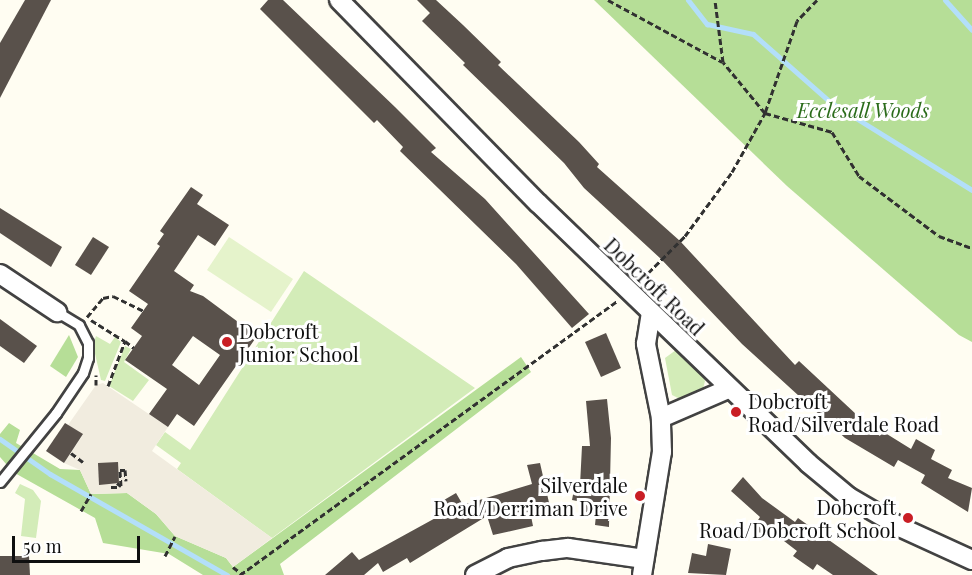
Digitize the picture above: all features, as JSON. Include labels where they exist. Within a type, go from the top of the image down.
[{"type":"street","name":"Dobcroft Road","points":[[339,0],[728,389],[849,497],[902,528],[972,560]]},
{"type":"street","points":[[0,274],[57,312]]},
{"type":"street","points":[[475,575],[508,558],[568,548],[643,567],[662,452],[661,418],[646,344],[651,312]]},
{"type":"street","points":[[661,418],[728,389]]},
{"type":"lane","points":[[0,482],[83,373],[88,343],[79,325],[57,312]]},
{"type":"path","points":[[608,0],[723,62],[765,113],[832,132],[859,176],[939,236],[972,248]]},
{"type":"path","points":[[715,0],[723,62]]},
{"type":"path","points":[[233,567],[241,574],[484,401],[629,291],[685,236],[732,172],[765,113],[780,62],[797,21],[818,0]]},
{"type":"path","points":[[79,325],[103,298],[113,296],[144,311]]},
{"type":"path","points":[[87,317],[134,348]]},
{"type":"path","points":[[108,386],[125,341]]},
{"type":"path","points":[[70,453],[83,462]]},
{"type":"path","points":[[111,487],[121,486],[120,470],[125,470],[126,481]]},
{"type":"path","points":[[81,511],[91,494]]},
{"type":"path","points":[[165,556],[175,537]]},
{"type":"green space","name":"Ecclesall Woods","points":[[594,0],[972,0],[972,342],[959,335],[787,186]]},
{"type":"green space","points":[[229,237],[293,279],[271,312],[207,270]]},
{"type":"green space","points":[[304,271],[475,388],[272,538],[177,469],[181,463],[156,445],[165,432],[190,450]]},
{"type":"green space","points":[[69,335],[78,357],[66,377],[50,366]]},
{"type":"green space","points":[[96,336],[110,344],[115,337],[121,342],[105,381],[101,380],[93,345]]},
{"type":"green space","points":[[125,346],[131,349],[124,362],[149,380],[133,401],[109,386]]},
{"type":"green space","points":[[676,350],[700,371],[705,381],[703,389],[680,399],[672,395],[665,358]]},
{"type":"green space","points":[[521,357],[531,372],[280,564],[284,575],[203,575],[169,554],[103,543],[95,518],[13,472],[0,457],[0,434],[9,423],[20,430],[16,443],[60,469],[80,470],[91,494],[127,493],[156,514],[175,536],[226,558],[233,567]]},
{"type":"green space","points":[[20,484],[33,490],[41,501],[36,538],[21,536],[25,499],[15,493]]},
{"type":"shaded area","points":[[103,383],[168,427],[152,451],[272,538],[233,567],[226,558],[175,536],[156,514],[127,493],[91,494],[80,470],[64,463],[83,435],[68,425],[96,385]]},
{"type":"building","points":[[25,0],[51,0],[0,98],[0,43]]},
{"type":"building","points":[[268,0],[283,0],[395,107],[436,148],[431,152],[485,199],[589,314],[572,328],[516,264],[400,151],[403,147],[377,120],[374,123],[260,9]]},
{"type":"building","points":[[417,0],[436,0],[463,25],[501,62],[498,65],[579,142],[599,164],[597,167],[680,241],[795,365],[799,361],[858,416],[856,419],[880,436],[882,431],[911,449],[916,439],[935,450],[931,459],[952,470],[948,478],[972,488],[968,512],[921,483],[925,475],[898,460],[894,467],[845,438],[742,344],[661,259],[584,188],[564,163],[463,65],[465,63],[422,21],[430,13]]},
{"type":"building","name":"Dobcroft Junior School","points":[[191,187],[203,195],[197,204],[229,225],[215,246],[198,235],[174,271],[194,285],[190,291],[203,296],[257,336],[194,426],[177,414],[168,427],[149,414],[167,389],[125,360],[142,336],[131,328],[148,304],[129,291],[160,246],[157,244],[164,234],[160,231]],"holes":[[[193,336],[220,355],[199,385],[172,365]]]},
{"type":"building","points":[[0,208],[62,247],[51,267],[0,233]]},
{"type":"building","points":[[93,237],[109,247],[91,275],[75,265]]},
{"type":"building","points":[[0,319],[37,346],[24,363],[0,346]]},
{"type":"building","points":[[606,333],[621,368],[601,377],[585,342]]},
{"type":"building","points":[[607,399],[611,438],[609,527],[595,525],[596,515],[580,512],[582,502],[572,500],[575,484],[580,485],[582,446],[590,446],[586,401]]},
{"type":"building","points":[[65,423],[83,434],[64,463],[46,451]]},
{"type":"building","points":[[118,462],[119,483],[99,485],[98,463]]},
{"type":"building","points":[[540,463],[550,507],[530,511],[533,526],[493,535],[487,516],[410,563],[407,558],[383,572],[378,563],[364,575],[325,575],[352,552],[359,560],[450,510],[444,500],[456,493],[463,505],[532,484],[527,465]]},
{"type":"building","points":[[743,477],[762,498],[795,522],[798,518],[878,575],[833,575],[817,564],[813,570],[793,556],[797,551],[771,531],[766,537],[753,528],[760,517],[731,491]]},
{"type":"building","points":[[708,544],[731,549],[726,575],[688,573],[692,553],[706,556]]},
{"type":"building","points":[[0,556],[29,556],[30,575],[0,575]]},
{"type":"waterway","points":[[688,0],[707,24],[753,34],[830,102],[972,190]]},
{"type":"waterway","points":[[945,0],[972,30]]},
{"type":"waterway","points":[[0,439],[50,474],[227,575]]},
{"type":"place","name":"Dobcroft Junior School","points":[[227,342]]},
{"type":"place","name":"Dobcroft Road/Silverdale Road","points":[[736,412]]},
{"type":"place","name":"Silverdale Road/Derriman Drive","points":[[640,496]]},
{"type":"place","name":"Dobcroft Road/Dobcroft School","points":[[908,518]]}]
